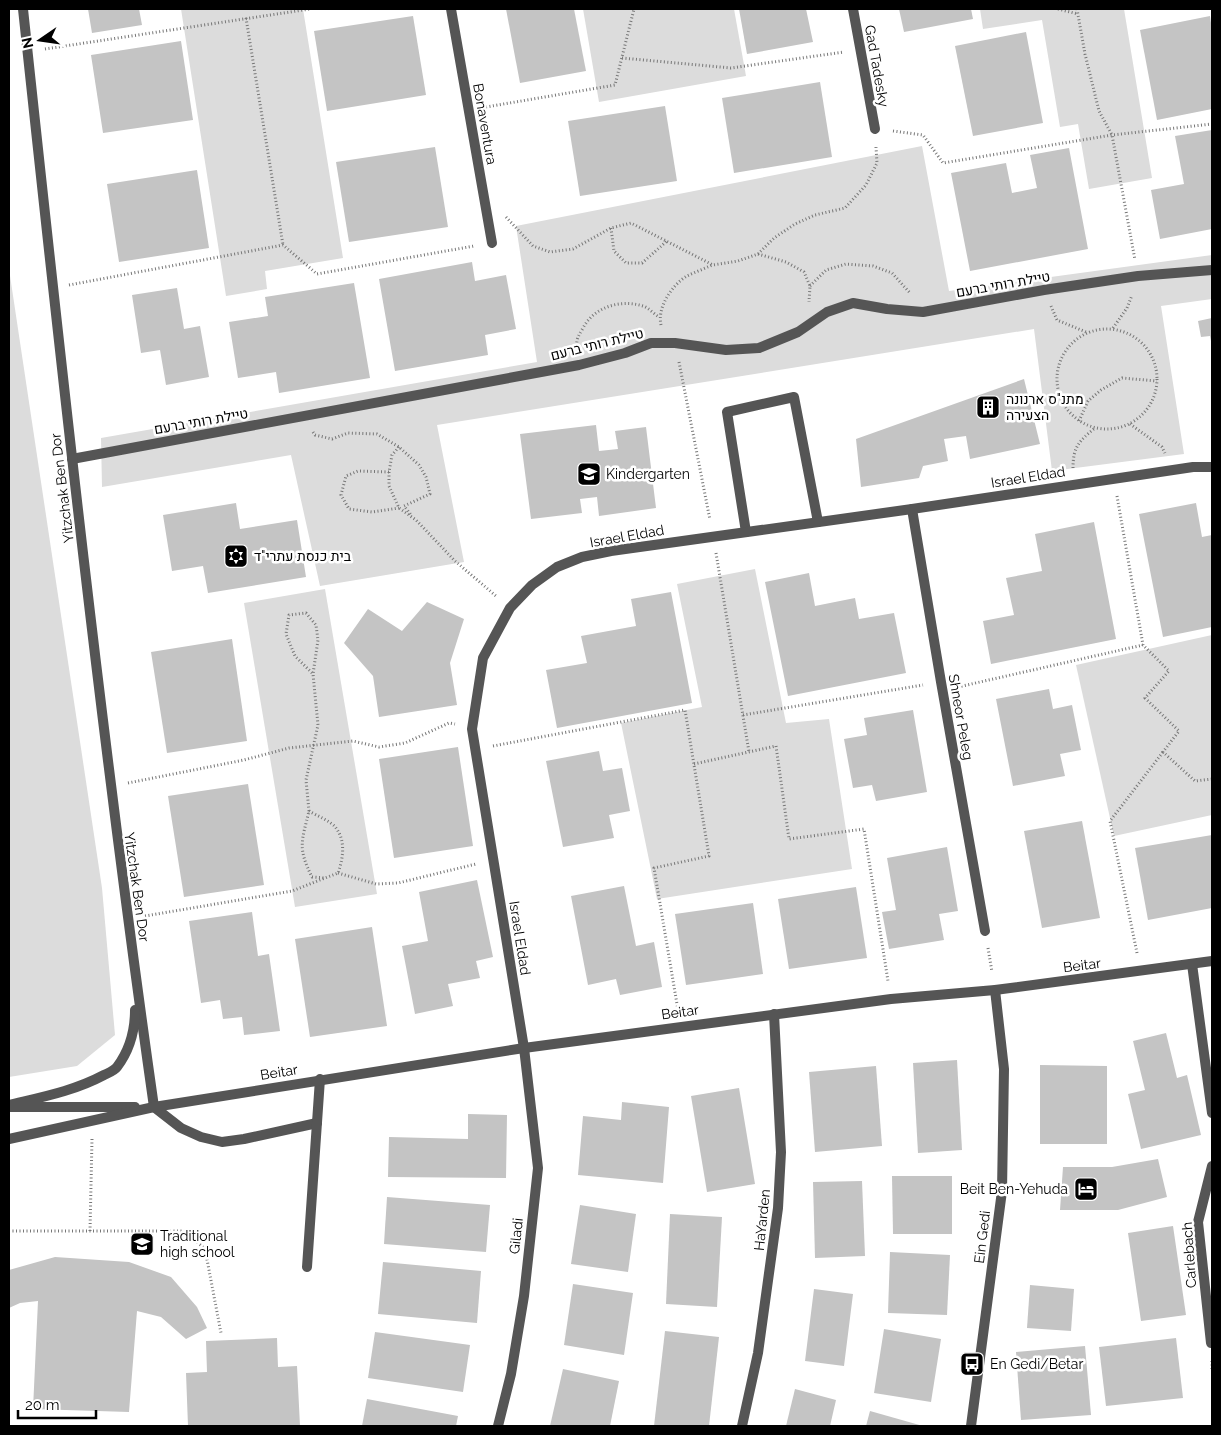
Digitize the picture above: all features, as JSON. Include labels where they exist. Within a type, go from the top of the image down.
[{"type":"street","name":"Yitzchak Ben Dor","points":[[23,9],[52,288],[110,786],[154,1107]]},
{"type":"street","name":"Bonaventura","points":[[451,9],[492,243]]},
{"type":"street","name":"Gad Tadesky","points":[[853,9],[875,129]]},
{"type":"street","name":"טיילת רותי ברעם","points":[[72,459],[580,365],[624,353],[651,343],[675,343],[726,350],[759,348],[798,332],[827,312],[853,303],[886,309],[923,312],[1044,290],[1138,276],[1212,270]]},
{"type":"street","points":[[746,532],[726,412],[794,397],[818,522]]},
{"type":"street","name":"Israel Eldad","points":[[524,1048],[472,729],[483,658],[510,608],[532,585],[557,567],[582,557],[611,551],[912,509],[1192,467],[1212,467]]},
{"type":"street","name":"Shneor Peleg","points":[[912,509],[985,930]]},
{"type":"street","name":"Beitar","points":[[9,1139],[154,1107],[320,1079],[524,1048],[891,999],[995,990],[1212,961]]},
{"type":"street","name":"Yitzchak Ben Dor","points":[[116,1068],[131,1041],[135,1020],[134,964]]},
{"type":"street","points":[[1192,964],[1212,1113]]},
{"type":"street","name":"Ein Gedi","points":[[971,1426],[1002,1191],[1004,1069],[995,990]]},
{"type":"street","name":"HaYarden","points":[[742,1426],[758,1353],[778,1208],[781,1152],[774,1014]]},
{"type":"street","name":"Giladi","points":[[498,1426],[512,1374],[524,1296],[538,1168],[524,1048]]},
{"type":"street","name":"Beitar","points":[[9,1106],[64,1092],[89,1083],[116,1068]]},
{"type":"street","points":[[307,1267],[320,1079]]},
{"type":"street","name":"Beitar","points":[[9,1106],[154,1107]]},
{"type":"street","points":[[154,1107],[181,1128],[201,1137],[222,1142],[317,1123]]},
{"type":"street","name":"Carlebach","points":[[1210,1343],[1198,1222],[1212,1166]]},
{"type":"path","points":[[27,52],[310,9]]},
{"type":"path","points":[[500,105],[615,85],[634,9]]},
{"type":"path","points":[[1058,9],[1078,14]]},
{"type":"path","points":[[1077,9],[1085,54],[1099,111],[1112,135],[1138,276],[1128,308],[1113,328]]},
{"type":"path","points":[[246,18],[283,245],[317,274],[492,243]]},
{"type":"path","points":[[622,58],[731,68],[833,54]]},
{"type":"path","points":[[664,343],[659,317],[668,295],[686,277],[713,265],[738,261],[758,254],[774,238],[795,224],[815,215],[845,208],[866,185],[877,162],[875,129],[923,135],[943,163],[1112,135],[1212,124]]},
{"type":"path","points":[[486,211],[508,217],[533,246],[550,252],[573,249],[610,228],[631,223],[713,265]]},
{"type":"path","points":[[610,228],[614,251],[626,263],[642,263],[667,241]]},
{"type":"path","points":[[52,288],[283,245]]},
{"type":"path","points":[[758,254],[786,262],[804,272],[810,286],[808,326]]},
{"type":"path","points":[[810,286],[826,270],[846,264],[872,266],[892,273],[905,286],[923,312]]},
{"type":"path","points":[[1044,290],[1056,320],[1086,332]]},
{"type":"path","points":[[580,365],[576,340],[586,322],[601,308],[624,303],[644,306],[659,317]]},
{"type":"path","points":[[1113,328],[1130,333],[1144,344],[1153,359],[1157,381],[1154,398],[1144,413],[1130,424],[1113,429],[1095,428],[1079,421],[1066,409],[1058,393],[1056,375],[1061,357],[1071,342],[1086,332],[1113,328]]},
{"type":"path","points":[[675,343],[714,536],[749,752]]},
{"type":"path","points":[[1079,421],[1088,401],[1101,390],[1122,378],[1157,381]]},
{"type":"path","points":[[303,417],[315,435],[332,439],[348,433],[377,434],[399,447],[419,465],[426,477],[430,494],[404,506],[455,561],[510,608]]},
{"type":"path","points":[[1130,424],[1162,447],[1173,470]]},
{"type":"path","points":[[1073,484],[1073,458],[1079,441],[1095,428]]},
{"type":"path","points":[[399,447],[392,455],[388,472],[389,486],[399,508],[416,520]]},
{"type":"path","points":[[388,472],[358,471],[346,476],[341,495],[349,509],[372,512],[399,508]]},
{"type":"path","points":[[1114,478],[1143,645],[1169,671],[1145,698],[1179,730],[1110,821],[1141,971]]},
{"type":"path","points":[[313,674],[295,656],[286,634],[288,615],[306,613],[316,625],[318,640],[313,674],[318,725],[306,780],[309,811],[301,845],[305,862],[312,876],[325,878]]},
{"type":"path","points":[[743,715],[942,686],[1143,645]]},
{"type":"path","points":[[476,749],[685,710],[709,856],[654,868],[681,1026]]},
{"type":"path","points":[[110,786],[244,760],[289,748],[314,744],[353,741],[379,747],[405,743],[449,723],[472,729]]},
{"type":"path","points":[[694,764],[776,746],[789,839],[864,829],[891,999]]},
{"type":"path","points":[[1163,752],[1195,781],[1212,779]]},
{"type":"path","points":[[309,811],[336,827],[342,842],[342,860],[338,873]]},
{"type":"path","points":[[128,919],[292,891],[338,873],[376,884],[398,883],[493,860]]},
{"type":"path","points":[[985,930],[995,990]]},
{"type":"path","points":[[90,1231],[92,1121]]},
{"type":"path","points":[[9,1231],[185,1231],[205,1249],[221,1333]]},
{"type":"shaded area","points":[[181,9],[303,9],[343,258],[265,271],[267,289],[226,296]]},
{"type":"shaded area","points":[[583,9],[734,9],[746,76],[599,102]]},
{"type":"shaded area","points":[[980,9],[1124,9],[1152,178],[1089,189],[1078,124],[1060,127],[1042,20],[983,29]]},
{"type":"shaded area","points":[[922,146],[949,291],[1212,255],[1212,299],[1161,306],[1184,454],[1052,471],[1034,329],[437,425],[464,562],[320,586],[291,455],[102,487],[101,438],[537,362],[516,226]]},
{"type":"shaded area","points":[[9,269],[102,888],[115,1035],[77,1066],[9,1077]]},
{"type":"shaded area","points":[[755,569],[786,723],[829,719],[852,869],[657,899],[621,723],[702,707],[677,584]]},
{"type":"shaded area","points":[[325,589],[377,894],[295,907],[244,603]]},
{"type":"shaded area","points":[[1212,635],[1212,815],[1114,836],[1076,665]]},
{"type":"building","points":[[88,9],[139,9],[142,25],[92,33]]},
{"type":"building","points":[[506,9],[574,9],[586,71],[520,83]]},
{"type":"building","points":[[739,9],[806,9],[813,42],[747,54]]},
{"type":"building","points":[[899,9],[971,9],[973,19],[904,32]]},
{"type":"building","points":[[413,16],[426,95],[327,111],[314,31]]},
{"type":"building","points":[[1210,16],[1212,30],[1212,109],[1157,120],[1140,30]]},
{"type":"building","points":[[1026,32],[1043,123],[973,136],[955,46]]},
{"type":"building","points":[[181,41],[193,120],[103,133],[91,55]]},
{"type":"building","points":[[820,82],[832,157],[734,173],[722,98]]},
{"type":"building","points":[[665,106],[677,181],[580,196],[568,121]]},
{"type":"building","points":[[1212,130],[1212,229],[1160,239],[1151,190],[1184,184],[1175,136]]},
{"type":"building","points":[[435,147],[448,227],[349,242],[336,162]]},
{"type":"building","points":[[1069,148],[1088,249],[970,271],[951,173],[1006,163],[1012,193],[1037,188],[1030,155]]},
{"type":"building","points":[[197,170],[209,248],[119,262],[107,184]]},
{"type":"building","points":[[472,262],[475,281],[506,275],[516,329],[485,335],[488,355],[395,371],[379,279]]},
{"type":"building","points":[[354,283],[370,378],[279,393],[276,372],[238,378],[229,322],[268,316],[265,297]]},
{"type":"building","points":[[177,288],[184,329],[200,326],[209,377],[166,385],[160,350],[141,353],[132,295]]},
{"type":"building","points":[[1212,318],[1211,341],[1210,336],[1201,337],[1198,321]]},
{"type":"building","name":"מתנ\"ס ארנונה הצעירה","points":[[1024,379],[1040,444],[970,459],[966,436],[944,439],[948,461],[923,466],[919,478],[861,487],[856,439]]},
{"type":"building","name":"Kindergarten","points":[[596,425],[599,451],[618,449],[615,431],[646,427],[656,508],[599,516],[597,497],[580,499],[582,513],[531,519],[520,434]]},
{"type":"building","name":"בית כנסת עתרי\"ד","points":[[236,503],[240,529],[297,520],[306,577],[208,593],[203,566],[172,571],[163,515]]},
{"type":"building","points":[[1196,503],[1202,537],[1212,535],[1212,627],[1163,637],[1139,514]]},
{"type":"building","points":[[1094,522],[1116,639],[991,664],[983,621],[1014,615],[1006,578],[1042,571],[1035,534]]},
{"type":"building","points":[[809,573],[815,606],[855,598],[859,619],[894,613],[906,673],[788,696],[765,582]]},
{"type":"building","points":[[671,592],[692,703],[557,728],[546,670],[587,663],[581,636],[636,626],[631,599]]},
{"type":"building","points":[[427,602],[464,619],[450,663],[457,705],[379,717],[373,676],[344,643],[368,609],[402,631]]},
{"type":"building","points":[[232,639],[247,741],[167,753],[151,652]]},
{"type":"building","points":[[1049,689],[1053,709],[1072,705],[1081,750],[1060,754],[1065,776],[1013,786],[996,699]]},
{"type":"building","points":[[913,710],[927,792],[876,801],[872,785],[853,788],[844,739],[867,735],[864,718]]},
{"type":"building","points":[[458,747],[473,846],[394,858],[379,759]]},
{"type":"building","points":[[599,751],[603,771],[622,768],[630,811],[609,815],[614,838],[563,847],[546,761]]},
{"type":"building","points":[[248,784],[264,885],[184,897],[168,796]]},
{"type":"building","points":[[1082,821],[1100,918],[1042,928],[1024,831]]},
{"type":"building","points":[[1212,835],[1212,908],[1148,920],[1135,848]]},
{"type":"building","points":[[947,847],[958,911],[939,914],[944,940],[889,949],[882,912],[896,910],[887,858]]},
{"type":"building","points":[[477,880],[493,957],[476,961],[480,978],[448,984],[453,1006],[415,1014],[402,946],[428,941],[419,892]]},
{"type":"building","points":[[624,886],[636,946],[654,942],[662,987],[620,995],[616,979],[588,985],[571,896]]},
{"type":"building","points":[[856,887],[867,958],[789,969],[778,899]]},
{"type":"building","points":[[753,903],[763,974],[686,985],[675,914]]},
{"type":"building","points":[[252,912],[258,956],[269,954],[280,1031],[244,1035],[242,1017],[223,1019],[220,1000],[201,1003],[189,921]]},
{"type":"building","points":[[372,927],[387,1026],[310,1037],[295,939]]},
{"type":"building","points":[[1166,1033],[1177,1078],[1187,1075],[1201,1135],[1141,1149],[1128,1094],[1145,1090],[1133,1041]]},
{"type":"building","points":[[957,1060],[962,1150],[918,1153],[913,1063]]},
{"type":"building","points":[[1040,1065],[1107,1066],[1107,1144],[1040,1144]]},
{"type":"building","points":[[876,1066],[882,1146],[815,1152],[809,1072]]},
{"type":"building","points":[[739,1088],[755,1184],[707,1192],[691,1096]]},
{"type":"building","points":[[622,1102],[669,1107],[663,1183],[578,1175],[583,1116],[621,1120]]},
{"type":"building","points":[[468,1114],[507,1115],[506,1178],[388,1177],[389,1137],[468,1139]]},
{"type":"building","points":[[1158,1159],[1167,1197],[1118,1210],[1060,1210],[1063,1167],[1112,1167]]},
{"type":"building","points":[[892,1176],[952,1176],[952,1234],[893,1234]]},
{"type":"building","points":[[862,1181],[865,1256],[815,1258],[813,1182]]},
{"type":"building","points":[[387,1197],[490,1205],[486,1252],[384,1244]]},
{"type":"building","points":[[580,1205],[636,1214],[628,1272],[571,1264]]},
{"type":"building","points":[[670,1214],[722,1217],[717,1307],[666,1304]]},
{"type":"building","points":[[1173,1226],[1186,1315],[1141,1321],[1128,1233]]},
{"type":"building","points":[[890,1252],[950,1255],[947,1315],[888,1313]]},
{"type":"building","points":[[55,1257],[129,1262],[171,1277],[197,1307],[207,1328],[186,1339],[161,1317],[137,1311],[129,1412],[33,1409],[38,1301],[20,1303],[9,1308],[9,1270]]},
{"type":"building","points":[[383,1262],[481,1271],[477,1323],[378,1314]]},
{"type":"building","points":[[573,1284],[633,1293],[624,1355],[564,1345]]},
{"type":"building","points":[[1030,1285],[1074,1289],[1071,1331],[1027,1328]]},
{"type":"building","points":[[814,1289],[853,1294],[844,1366],[805,1361]]},
{"type":"building","points":[[884,1329],[941,1339],[931,1402],[874,1393]]},
{"type":"building","points":[[665,1331],[719,1337],[709,1426],[654,1426]]},
{"type":"building","points":[[375,1332],[470,1345],[463,1392],[368,1378]]},
{"type":"building","points":[[277,1338],[278,1367],[297,1366],[300,1426],[188,1426],[186,1373],[207,1372],[206,1341]]},
{"type":"building","points":[[1176,1338],[1183,1398],[1106,1406],[1099,1347]]},
{"type":"building","points":[[1085,1346],[1091,1415],[1021,1420],[1016,1352]]},
{"type":"building","points":[[563,1369],[619,1381],[610,1426],[550,1426]]},
{"type":"building","points":[[795,1389],[836,1400],[830,1426],[786,1426]]},
{"type":"building","points":[[367,1399],[458,1416],[456,1426],[362,1426]]},
{"type":"building","points":[[870,1411],[923,1426],[866,1426]]},
{"type":"place","name":"מתנ\"ס ארנונה הצעירה","points":[[988,407]]},
{"type":"place","name":"Kindergarten","points":[[589,474]]},
{"type":"place","name":"בית כנסת עתרי\"ד","points":[[236,556]]},
{"type":"place","name":"Beit Ben-Yehuda","points":[[1086,1189]]},
{"type":"place","name":"Traditional high school","points":[[142,1244]]},
{"type":"place","name":"En Gedi/Betar","points":[[972,1364]]}]
